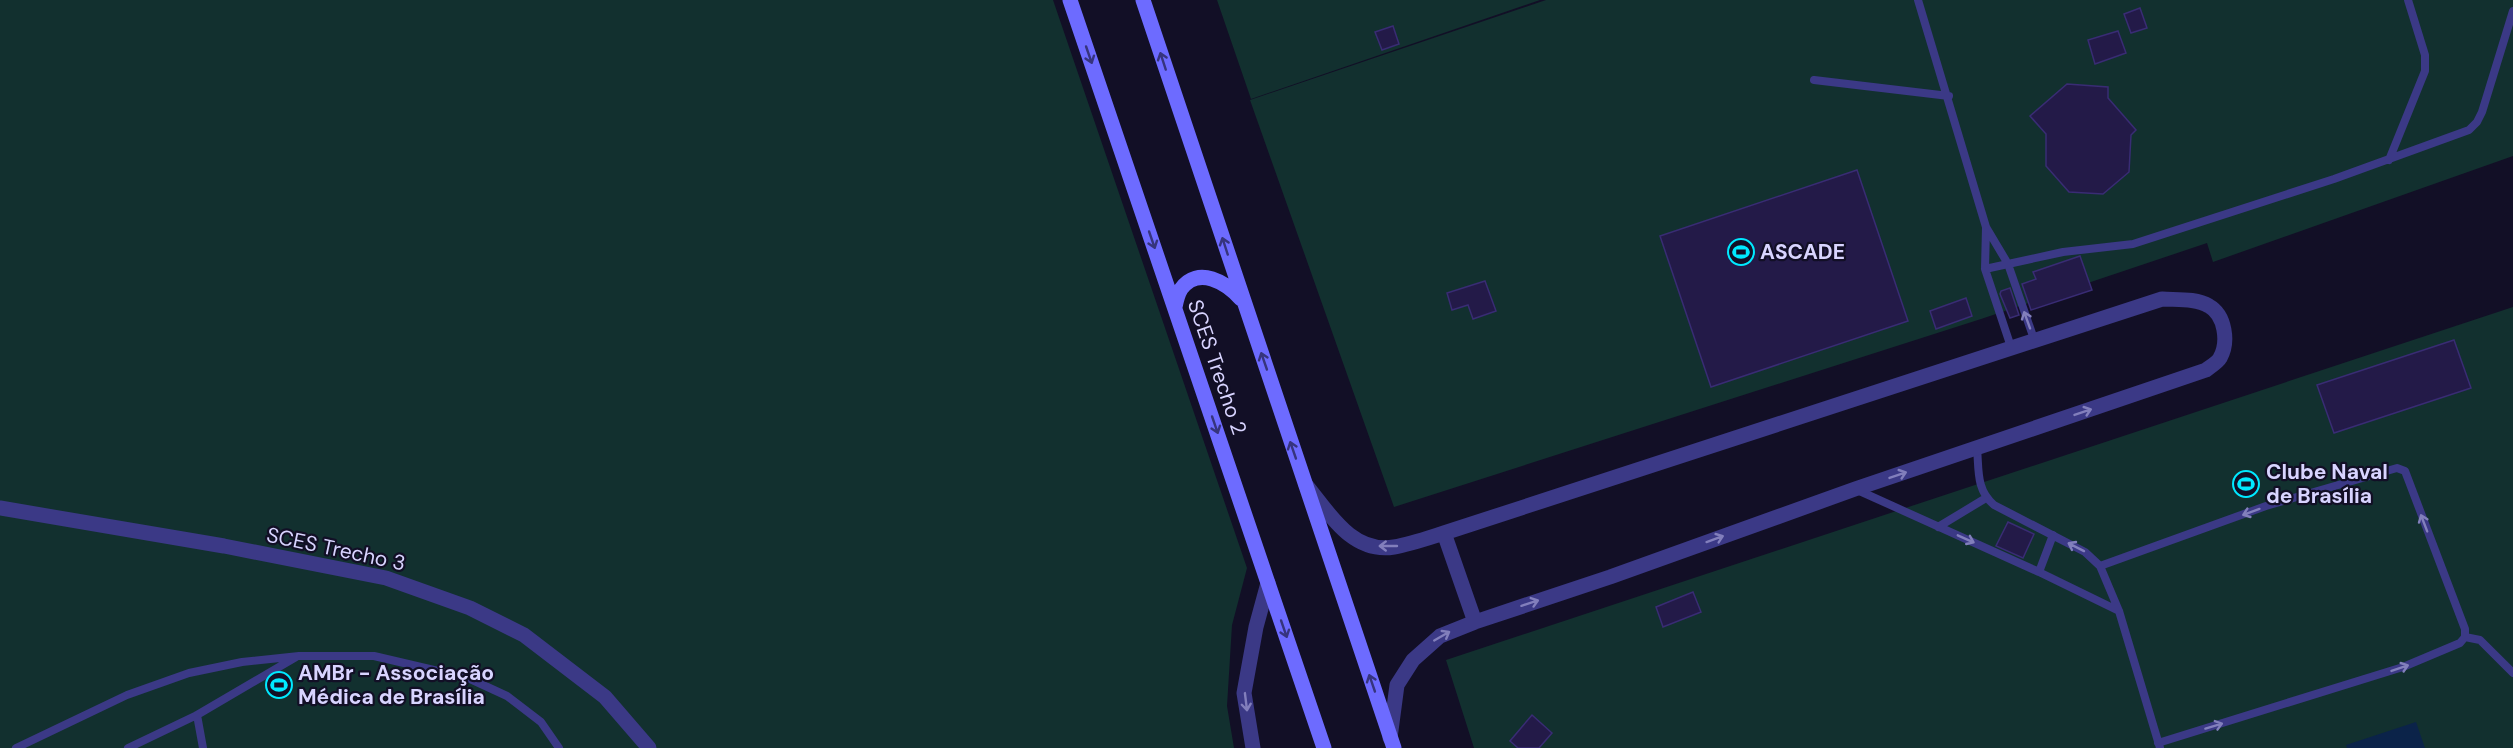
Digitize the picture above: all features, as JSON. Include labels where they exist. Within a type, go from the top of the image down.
[{"type":"main road","name":"SCES Trecho 2","points":[[1070,0],[1323,748]]},
{"type":"main road","points":[[1143,0],[1392,743]]},
{"type":"main road","points":[[1175,307],[1181,289],[1192,281],[1205,277],[1225,284],[1243,301]]},
{"type":"street","points":[[1304,482],[1345,532],[1362,544],[1392,548],[2012,350],[2162,299],[2194,300],[2210,306],[2220,318],[2226,337],[2220,358],[2206,370],[1855,489],[1440,636],[1413,660],[1397,685],[1392,743]]},
{"type":"street","name":"SCES Trecho 3","points":[[0,508],[224,546],[386,578],[470,608],[524,635],[605,697],[649,748]]},
{"type":"street","points":[[1444,533],[1475,622]]},
{"type":"street","points":[[1253,748],[1245,693],[1256,627],[1268,583]]},
{"type":"lane","points":[[1918,0],[1986,227],[2008,264],[2035,342]]},
{"type":"lane","points":[[2389,160],[2425,70],[2425,55],[2408,0]]},
{"type":"lane","points":[[1985,269],[2063,252],[2133,244],[2389,160],[2469,130],[2477,122],[2513,11]]},
{"type":"lane","points":[[1814,80],[1948,96]]},
{"type":"lane","points":[[1986,227],[1985,269],[2012,350]]},
{"type":"lane","points":[[1977,448],[1979,482],[1986,498],[1994,505],[2085,552],[2100,566],[2119,611],[2159,746],[2403,667],[2460,643],[2465,637],[2465,629],[2405,471],[2397,468],[2266,506],[2100,566]]},
{"type":"lane","points":[[1855,489],[2039,572],[2119,611]]},
{"type":"lane","points":[[1938,526],[1986,498]]},
{"type":"lane","points":[[2039,572],[2053,535]]},
{"type":"lane","points":[[2465,637],[2480,640],[2513,673]]},
{"type":"lane","points":[[128,748],[142,744],[197,715],[299,656]]},
{"type":"lane","points":[[16,748],[128,695],[189,673],[242,662],[299,656],[374,656],[468,678],[507,696],[541,722],[559,748]]},
{"type":"lane","points":[[197,715],[203,748]]},
{"type":"green space","points":[[0,0],[1053,0],[1247,568],[1232,625],[1227,706],[1234,748],[0,748]]},
{"type":"green space","points":[[1217,0],[1540,0],[1251,99]]},
{"type":"green space","name":"ASCADE","points":[[1546,0],[2513,0],[2513,156],[2213,262],[2207,243],[1981,319],[1394,507],[1250,100]]},
{"type":"green space","name":"Clube Naval de Brasília","points":[[2513,307],[2513,748],[1474,748],[1446,660]]},
{"type":"water","points":[[2416,722],[2425,748],[2347,748],[2346,745]]},
{"type":"building","points":[[2140,8],[2147,28],[2131,33],[2124,14]]},
{"type":"building","points":[[1393,26],[1399,44],[1382,50],[1375,32]]},
{"type":"building","points":[[2118,31],[2126,53],[2095,64],[2088,40]]},
{"type":"building","points":[[2067,84],[2108,87],[2108,98],[2136,130],[2131,135],[2129,172],[2103,194],[2069,192],[2046,166],[2046,134],[2030,116]]},
{"type":"building","points":[[1857,170],[1908,321],[1711,387],[1660,236]]},
{"type":"building","points":[[2080,256],[2092,290],[2031,310],[2022,284],[2036,279],[2033,272]]},
{"type":"building","points":[[1485,281],[1496,311],[1473,319],[1468,305],[1452,310],[1447,293]]},
{"type":"building","points":[[2010,288],[2019,315],[2010,318],[2000,294],[2001,291]]},
{"type":"building","points":[[1966,298],[1972,316],[1936,329],[1930,311]]},
{"type":"building","points":[[2454,340],[2471,388],[2334,433],[2317,385]]},
{"type":"building","points":[[2008,522],[2034,534],[2023,558],[1996,546]]},
{"type":"building","points":[[1693,592],[1701,612],[1663,627],[1656,607]]},
{"type":"building","points":[[1532,715],[1552,733],[1539,748],[1518,748],[1510,741]]},
{"type":"place","name":"ASCADE","points":[[1741,252]]},
{"type":"place","name":"Clube Naval de Brasília","points":[[2246,484]]},
{"type":"place","name":"AMBr - Associação Médica de Brasília","points":[[279,685]]}]
